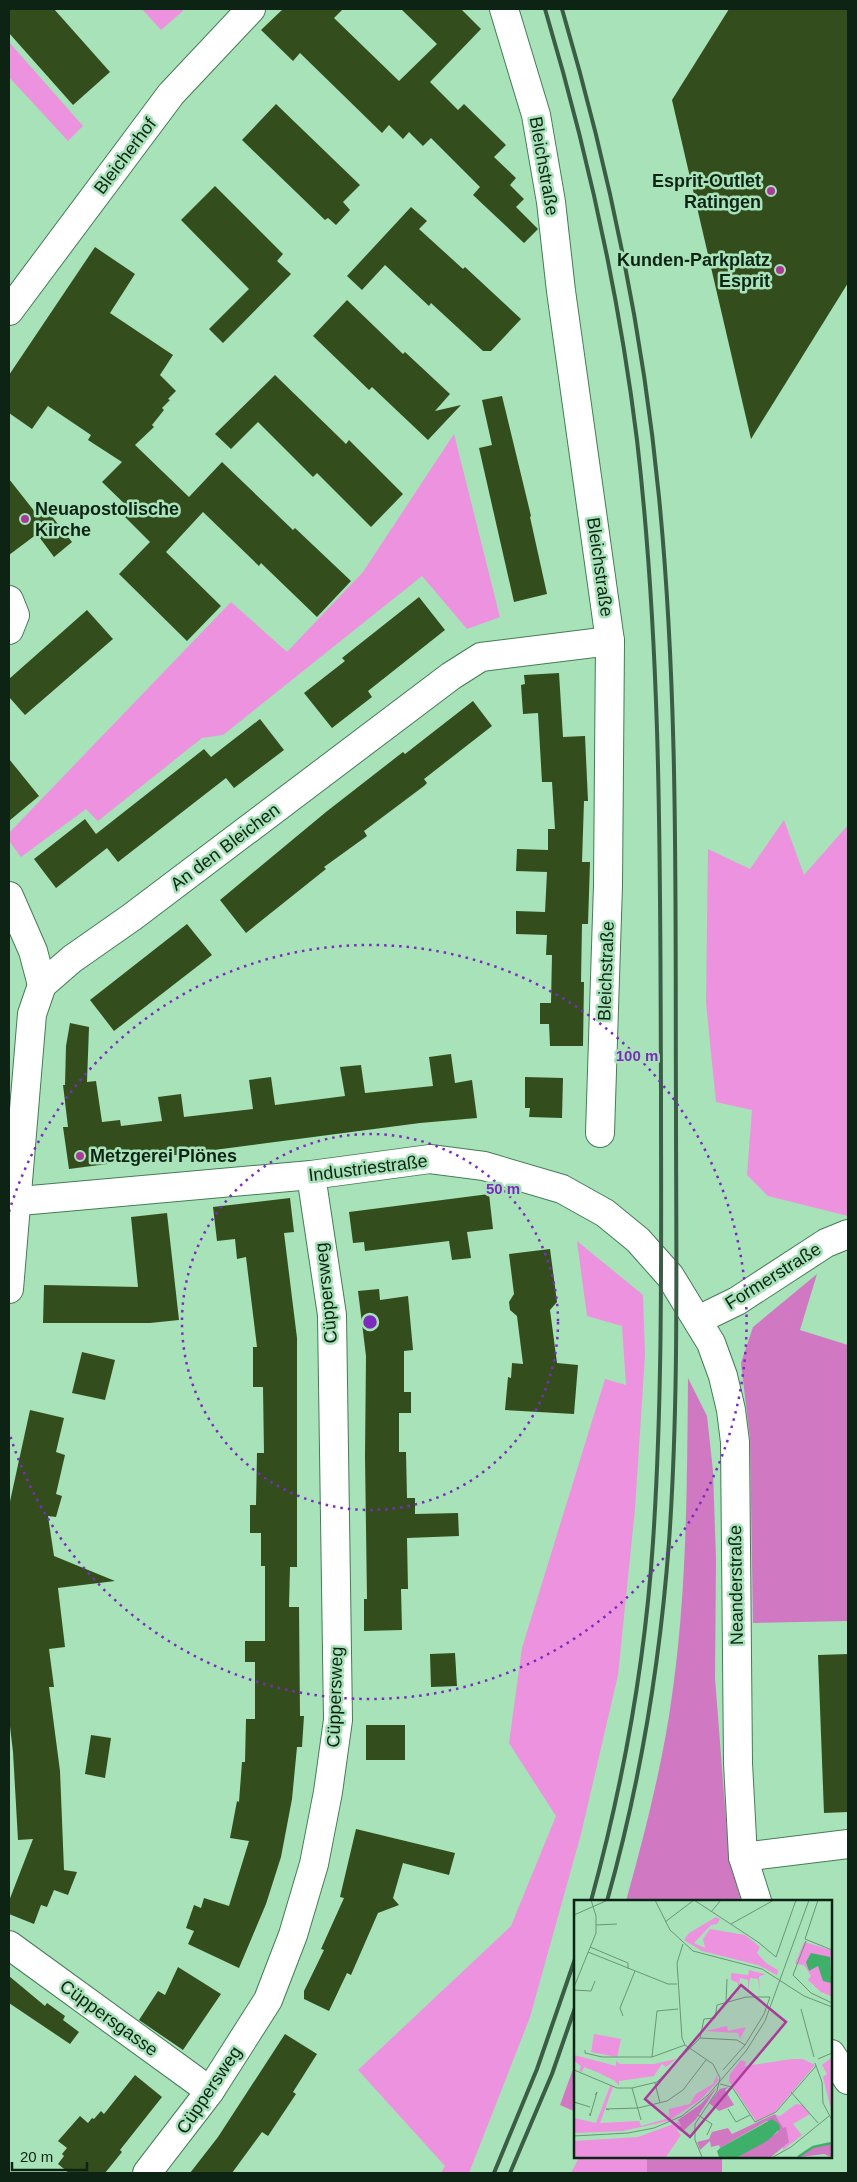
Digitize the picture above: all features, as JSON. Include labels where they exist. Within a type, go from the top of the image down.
[{"type":"street","name":"Bleicherhof","points":[[9,311],[171,94],[251,9]]},
{"type":"street","name":"Bleichstraße","points":[[504,9],[536,116],[551,202],[561,291],[610,641],[608,885],[600,1133]]},
{"type":"street","points":[[9,600],[16,615],[9,630]]},
{"type":"street","name":"An den Bleichen","points":[[9,1289],[12,1202],[32,1014],[42,985],[72,958],[132,917],[452,676],[481,657],[610,641]]},
{"type":"street","points":[[9,896],[33,951],[42,985]]},
{"type":"street","name":"Industriestraße","points":[[12,1202],[311,1175],[430,1159],[484,1166],[562,1189],[605,1212],[638,1240],[670,1276],[698,1320]]},
{"type":"street","name":"Cüppersweg","points":[[148,2173],[210,2091],[268,2000],[293,1935],[314,1864],[328,1792],[338,1720],[332,1315],[311,1175]]},
{"type":"street","name":"Formerstraße","points":[[698,1320],[737,1300],[826,1243],[848,1234]]},
{"type":"street","name":"Neanderstraße","points":[[698,1320],[711,1343],[723,1376],[731,1410],[734,1442],[738,1763],[743,1857],[758,1900]]},
{"type":"street","points":[[743,1857],[848,1844]]},
{"type":"street","name":"Cüppersgasse","points":[[9,1945],[210,2091]]},
{"type":"street","points":[[832,2056],[848,2080]]},
{"type":"shaded area","points":[[142,9],[181,9],[183,11],[161,30]]},
{"type":"shaded area","points":[[9,42],[83,126],[68,141],[9,77]]},
{"type":"shaded area","points":[[454,434],[500,617],[467,629],[422,576],[223,735],[202,738],[98,821],[86,809],[21,857],[9,841],[9,833],[231,602],[287,652],[363,572]]},
{"type":"shaded area","points":[[784,820],[804,875],[848,825],[848,1216],[768,1196],[747,1175],[752,1110],[716,1102],[706,1003],[708,849],[750,869]]},
{"type":"shaded area","points":[[577,1241],[643,1295],[645,1355],[635,1509],[618,1675],[581,1834],[530,2017],[469,2173],[441,2173],[445,2166],[358,2070],[511,1926],[556,1816],[509,1743],[522,1648],[605,1379],[626,1385],[622,1326],[587,1316]]},
{"type":"shaded area","points":[[817,1274],[800,1330],[848,1345],[848,1621],[753,1623],[750,1439],[741,1363],[753,1327]]},
{"type":"shaded area","points":[[688,1378],[707,1416],[713,1471],[716,1559],[715,1678],[729,1858],[741,1900],[626,1900],[655,1786],[665,1739],[675,1674],[683,1590]]},
{"type":"shaded area","points":[[574,2066],[574,2111],[560,2105]]},
{"type":"shaded area","points":[[579,2157],[647,2157],[647,2173],[571,2173]]},
{"type":"shaded area","points":[[647,2157],[722,2157],[722,2173],[647,2173]]},
{"type":"building","points":[[9,9],[54,9],[110,72],[73,105],[9,33]]},
{"type":"building","points":[[283,9],[343,9],[334,18],[399,81],[437,44],[401,9],[461,9],[481,29],[430,82],[458,110],[464,104],[506,145],[494,157],[516,178],[510,185],[524,199],[516,207],[538,229],[524,243],[473,195],[480,187],[431,138],[423,146],[409,132],[403,139],[389,125],[382,133],[300,53],[293,61],[261,30]]},
{"type":"building","name":"Esprit-Outlet Ratingen","points":[[729,9],[848,9],[848,283],[751,439],[672,100]]},
{"type":"building","points":[[276,104],[360,185],[343,202],[350,210],[336,225],[328,218],[325,220],[242,140]]},
{"type":"building","points":[[215,186],[283,254],[277,261],[291,274],[223,343],[209,329],[249,289],[181,220]]},
{"type":"building","points":[[411,207],[427,221],[419,229],[463,269],[465,267],[521,319],[491,351],[483,351],[431,303],[429,306],[385,265],[362,290],[347,276]]},
{"type":"building","points":[[95,247],[135,274],[110,313],[173,355],[160,375],[176,391],[162,408],[164,410],[152,425],[154,427],[135,445],[189,497],[222,462],[293,530],[295,528],[351,581],[317,617],[261,563],[259,566],[203,512],[166,552],[221,606],[187,641],[119,574],[150,542],[124,516],[131,510],[102,482],[122,462],[88,440],[91,435],[48,406],[32,429],[9,413],[9,375]]},
{"type":"building","points":[[347,300],[403,354],[405,352],[450,394],[435,411],[461,405],[428,440],[372,387],[369,390],[313,336]]},
{"type":"building","points":[[275,375],[346,444],[349,440],[403,494],[371,527],[317,473],[313,477],[258,422],[231,449],[215,434]]},
{"type":"building","points":[[502,396],[531,516],[547,594],[514,602],[479,448],[492,445],[482,400]]},
{"type":"building","name":"Neuapostolische Kirche","points":[[9,479],[35,512],[43,505],[72,542],[54,557],[37,534],[9,555]]},
{"type":"building","points":[[419,597],[445,630],[368,691],[372,697],[332,728],[304,693],[345,661],[342,658]]},
{"type":"building","points":[[87,610],[113,639],[25,715],[9,697],[9,679]]},
{"type":"building","points":[[559,673],[563,737],[585,736],[588,801],[584,801],[582,862],[590,862],[588,924],[582,924],[581,982],[584,982],[583,1046],[550,1046],[549,1024],[540,1024],[540,1003],[551,1003],[552,955],[546,955],[547,935],[516,934],[516,911],[545,912],[547,872],[516,871],[517,849],[548,850],[548,829],[555,829],[552,782],[542,782],[538,713],[523,714],[521,685],[525,684],[524,675]]},
{"type":"building","points":[[473,701],[492,726],[424,779],[427,783],[424,786],[364,831],[367,836],[324,867],[326,869],[246,933],[220,900],[326,812]]},
{"type":"building","points":[[260,719],[284,750],[234,788],[226,778],[118,862],[107,848],[56,888],[34,859],[85,819],[96,834],[204,749],[211,757]]},
{"type":"building","points":[[9,759],[39,796],[9,821]]},
{"type":"building","points":[[187,924],[212,955],[114,1031],[90,1000]]},
{"type":"building","points":[[70,1023],[89,1027],[87,1082],[96,1081],[102,1122],[120,1120],[121,1126],[162,1121],[158,1097],[181,1094],[184,1117],[253,1109],[249,1080],[271,1077],[275,1105],[345,1096],[340,1067],[361,1065],[365,1093],[433,1086],[429,1057],[451,1054],[455,1083],[472,1080],[477,1118],[420,1123],[69,1169],[63,1127],[68,1127],[63,1085],[65,1085],[66,1046]]},
{"type":"building","points":[[525,1077],[563,1078],[562,1118],[529,1117],[530,1108],[525,1108]]},
{"type":"building","points":[[489,1194],[493,1229],[467,1232],[471,1258],[452,1260],[449,1241],[365,1251],[364,1242],[353,1243],[349,1212]]},
{"type":"building","points":[[290,1198],[294,1232],[284,1233],[297,1338],[297,1567],[290,1567],[289,1607],[299,1607],[300,1716],[304,1716],[302,1747],[297,1747],[292,1799],[281,1857],[266,1904],[239,1968],[188,1944],[194,1931],[186,1928],[194,1905],[201,1908],[204,1898],[229,1906],[249,1841],[230,1838],[237,1801],[239,1802],[242,1762],[245,1762],[246,1719],[255,1719],[255,1662],[245,1662],[245,1641],[265,1641],[265,1566],[261,1566],[261,1533],[250,1533],[250,1505],[256,1505],[257,1453],[264,1453],[263,1387],[253,1387],[253,1347],[257,1347],[246,1257],[237,1259],[235,1239],[217,1241],[213,1207]]},
{"type":"building","points":[[167,1213],[179,1320],[150,1323],[43,1323],[44,1285],[138,1287],[131,1217]]},
{"type":"building","points":[[550,1249],[557,1302],[550,1310],[557,1363],[578,1365],[574,1414],[505,1410],[508,1377],[511,1378],[512,1363],[523,1364],[517,1316],[510,1310],[509,1302],[514,1294],[509,1254]]},
{"type":"building","points":[[379,1289],[380,1300],[408,1296],[413,1350],[404,1351],[404,1392],[411,1392],[411,1413],[399,1413],[399,1452],[406,1452],[407,1498],[415,1498],[415,1514],[458,1513],[459,1536],[407,1538],[408,1589],[401,1589],[402,1630],[364,1631],[364,1599],[367,1599],[366,1356],[358,1291]]},
{"type":"building","points":[[82,1352],[115,1360],[105,1400],[72,1393]]},
{"type":"building","points":[[30,1410],[64,1418],[56,1452],[65,1455],[56,1494],[62,1496],[56,1517],[48,1516],[54,1556],[115,1581],[58,1588],[65,1647],[49,1649],[54,1687],[49,1687],[60,1771],[64,1870],[77,1872],[68,1895],[54,1890],[47,1907],[41,1905],[34,1924],[9,1914],[9,1901],[33,1839],[18,1840],[9,1718],[9,1506]]},
{"type":"building","points":[[455,1653],[457,1686],[431,1687],[430,1654]]},
{"type":"building","points":[[848,1654],[848,1812],[824,1813],[818,1655]]},
{"type":"building","points":[[366,1725],[405,1725],[405,1760],[366,1760]]},
{"type":"building","points":[[91,1735],[111,1738],[105,1778],[85,1774]]},
{"type":"building","points":[[356,1829],[455,1853],[449,1875],[403,1863],[393,1898],[399,1905],[378,1913],[351,1975],[347,1973],[329,2011],[304,1999],[304,1991],[324,1950],[321,1949],[344,1898],[340,1897]]},
{"type":"building","points":[[178,1967],[221,1994],[183,2050],[139,2020],[158,1991],[165,1995]]},
{"type":"building","points":[[9,1976],[45,2006],[47,2003],[65,2016],[63,2020],[79,2032],[70,2044],[9,2003]]},
{"type":"building","points":[[285,2034],[317,2054],[293,2092],[296,2094],[268,2136],[262,2132],[232,2173],[190,2173],[218,2137]]},
{"type":"building","points":[[135,2075],[162,2097],[120,2150],[122,2152],[105,2173],[69,2173],[58,2164],[67,2148],[58,2141],[80,2116],[88,2123],[101,2111],[104,2114]]},
{"type":"railway","points":[[545,9],[588,169],[611,277],[630,385],[645,521],[651,602],[658,765],[660,847],[661,1317],[653,1542],[644,1633],[631,1723],[613,1813],[591,1900]]},
{"type":"railway","points":[[562,9],[595,129],[609,190],[634,312],[644,373],[659,497],[665,574],[670,650],[675,804],[676,1380],[669,1542],[660,1633],[647,1723],[629,1813],[607,1900]]},
{"type":"railway","points":[[494,2173],[537,2069],[574,1962]]},
{"type":"railway","points":[[510,2173],[552,2074],[574,2011]]},
{"type":"place","name":"Esprit-Outlet Ratingen","points":[[771,191]]},
{"type":"place","name":"Kunden-Parkplatz Esprit","points":[[780,270]]},
{"type":"place","name":"Neuapostolische Kirche","points":[[25,519]]},
{"type":"place","name":"Metzgerei Plönes","points":[[80,1156]]}]
